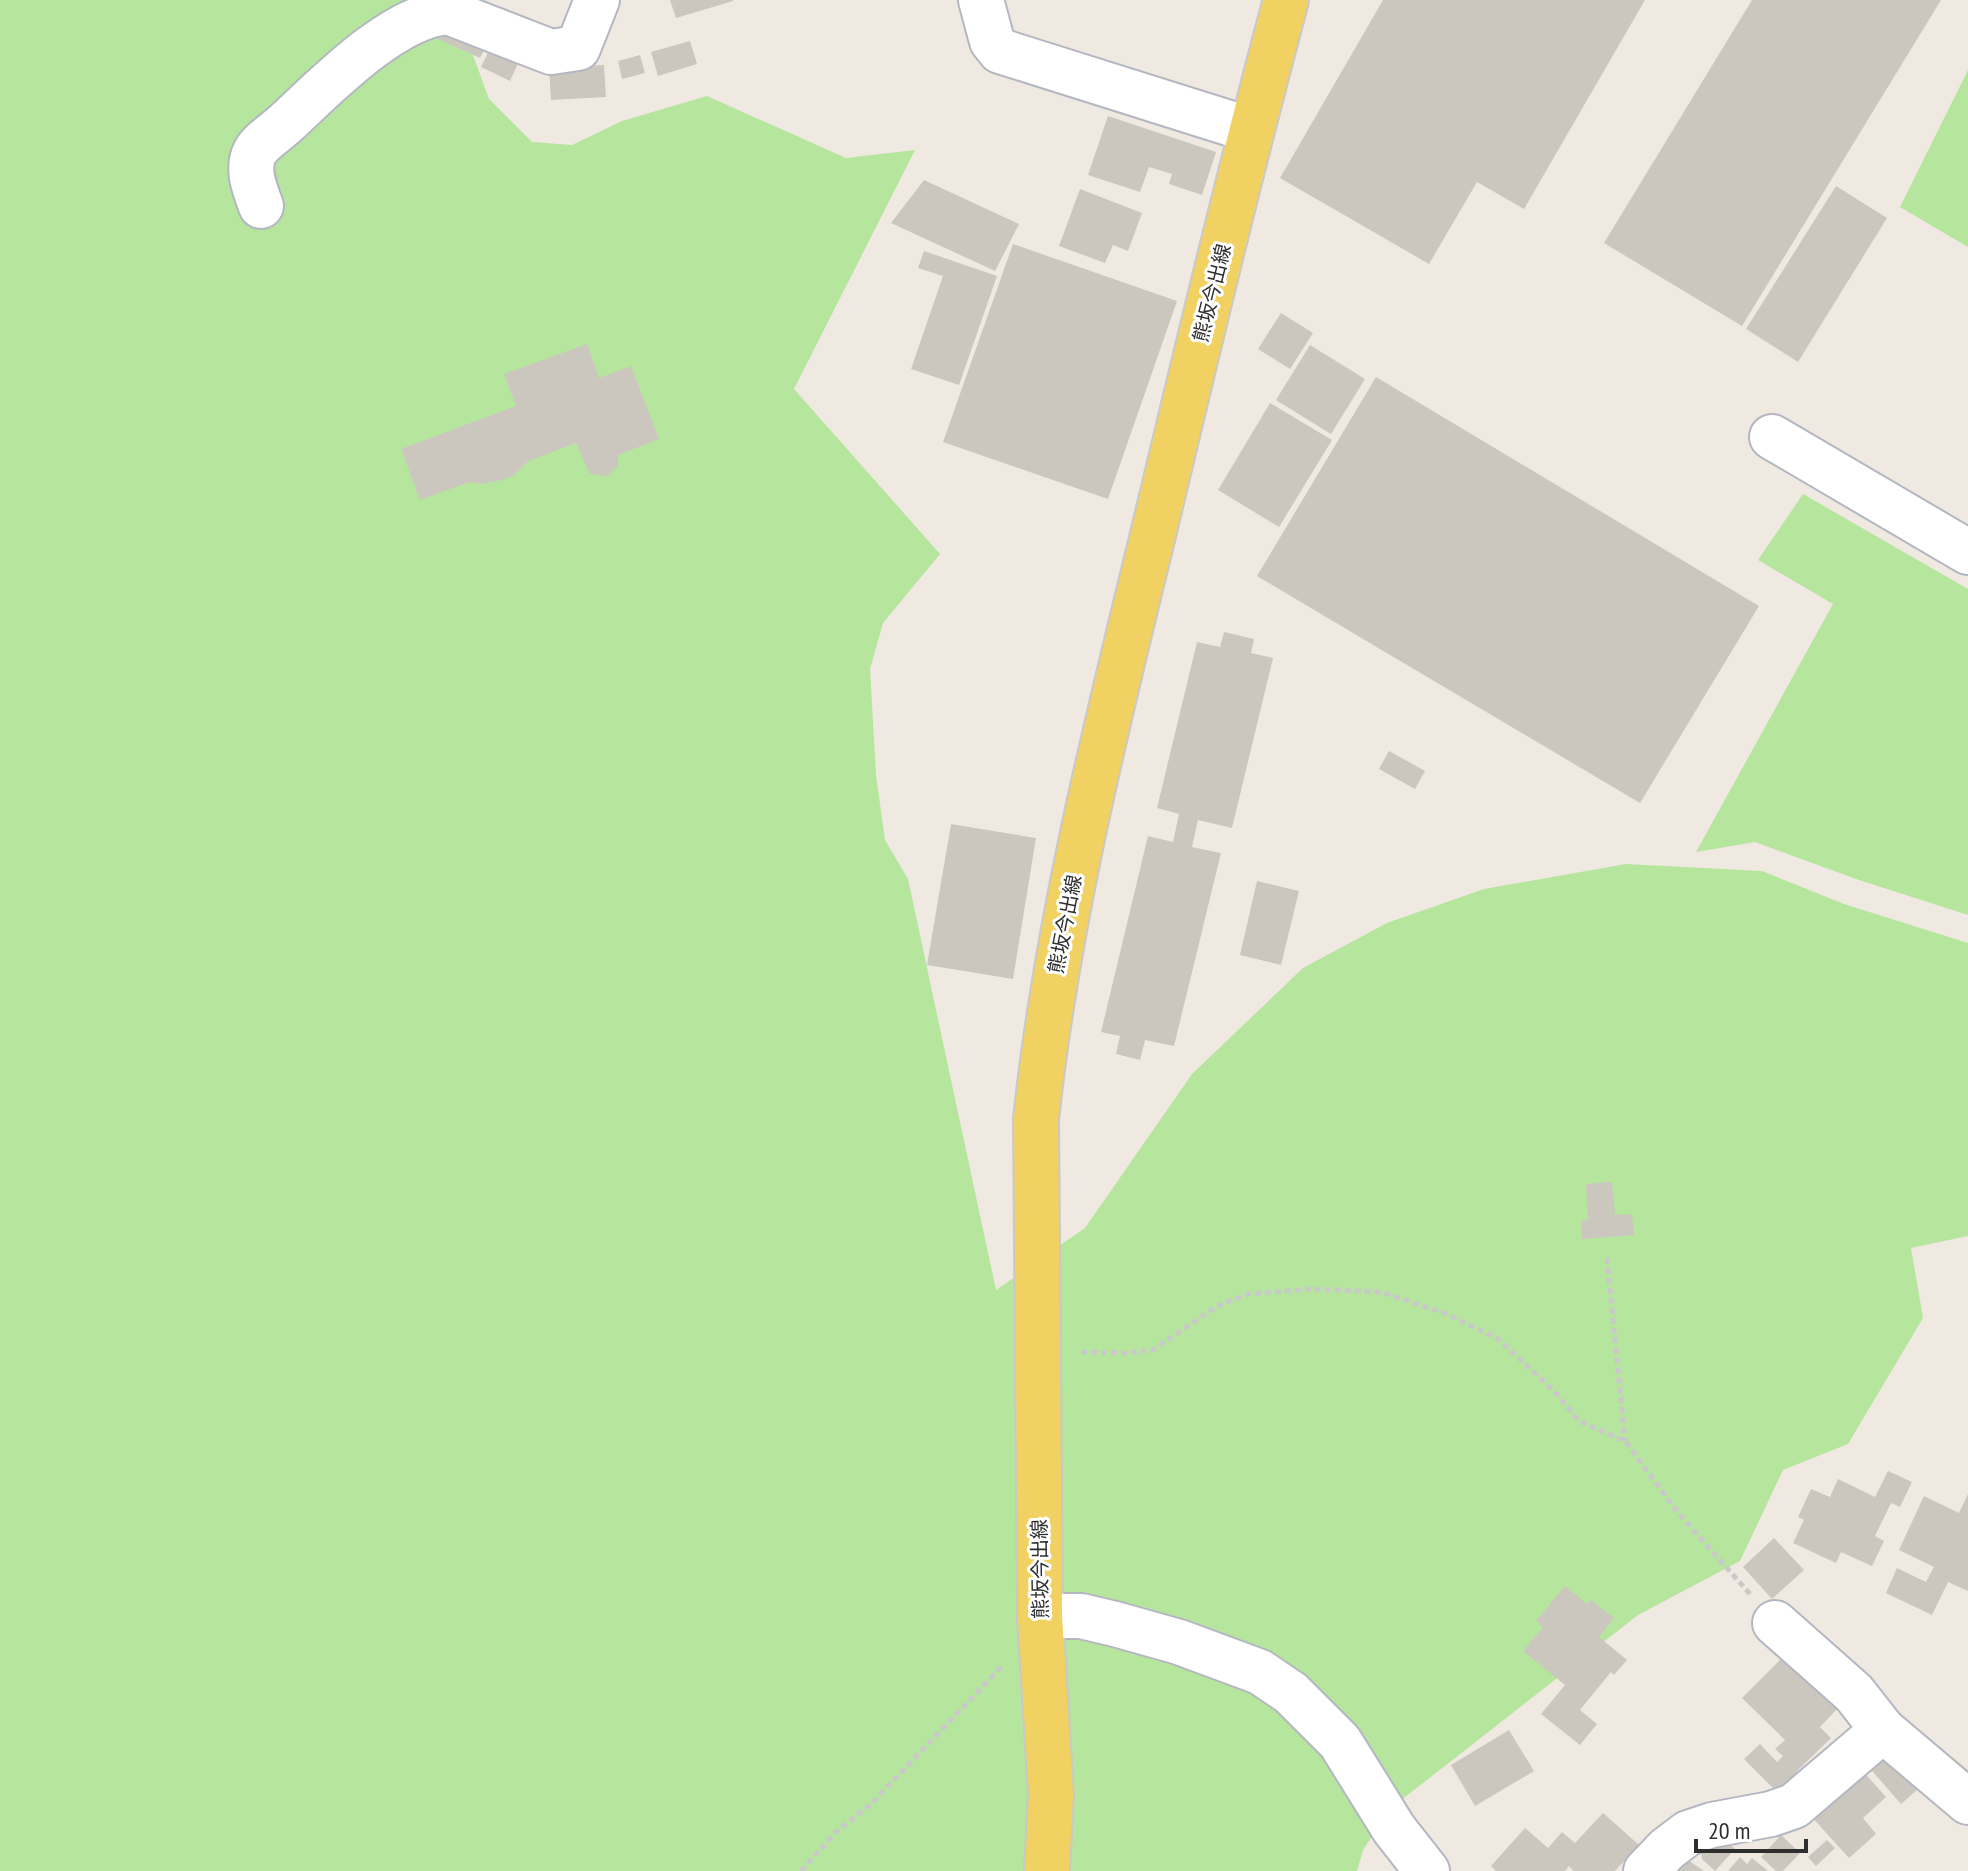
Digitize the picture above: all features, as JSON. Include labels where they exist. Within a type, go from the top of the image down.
[{"type":"main road","name":"熊坂今出線","points":[[1047,1871],[1051,1794],[1040,1616],[1036,1119],[1044,1046],[1059,949],[1107,724],[1251,130],[1286,0]]},
{"type":"street","points":[[261,206],[251,180],[255,152],[346,67],[413,20],[430,13],[448,12],[551,52],[578,48],[597,0]]},
{"type":"street","points":[[981,0],[992,41],[1000,51],[1251,130]]},
{"type":"street","points":[[1772,437],[1968,552]]},
{"type":"street","points":[[1040,1616],[1081,1616],[1115,1624],[1179,1642],[1260,1672],[1307,1708],[1340,1742],[1394,1829],[1427,1871]]},
{"type":"street","points":[[1775,1623],[1854,1693],[1883,1730],[1968,1802]]},
{"type":"street","points":[[1646,1871],[1688,1833],[1794,1806],[1883,1730]]},
{"type":"path","points":[[1607,1258],[1625,1441]]},
{"type":"path","points":[[1081,1352],[1153,1350],[1217,1306],[1248,1294],[1312,1289],[1381,1292],[1444,1313],[1497,1338],[1555,1392],[1579,1421],[1625,1441],[1679,1514],[1775,1623]]},
{"type":"path","points":[[801,1871],[836,1832],[872,1803],[1007,1661],[1040,1616]]},
{"type":"green space","points":[[0,0],[453,0],[489,99],[532,142],[572,145],[622,121],[707,96],[846,158],[915,150],[794,389],[940,554],[883,623],[870,669],[876,775],[885,840],[908,879],[996,1290],[1085,1228],[1192,1074],[1303,968],[1387,923],[1484,889],[1626,864],[1762,871],[1844,904],[1968,943],[1968,1236],[1911,1248],[1923,1318],[1848,1444],[1783,1470],[1740,1561],[1638,1615],[1391,1808],[1363,1850],[1357,1871],[0,1871]]},
{"type":"green space","points":[[1968,70],[1968,247],[1900,207]]},
{"type":"green space","points":[[1803,494],[1968,589],[1968,915],[1755,842],[1696,852],[1833,604],[1758,560]]},
{"type":"building","points":[[670,0],[733,0],[733,1],[676,18]]},
{"type":"building","points":[[1383,0],[1645,0],[1524,209],[1477,182],[1429,264],[1280,178]]},
{"type":"building","points":[[1752,0],[1941,0],[1742,326],[1604,243]]},
{"type":"building","points":[[445,25],[487,44],[480,58],[438,39]]},
{"type":"building","points":[[690,41],[697,64],[658,76],[651,52]]},
{"type":"building","points":[[492,44],[521,57],[510,81],[481,67]]},
{"type":"building","points":[[640,55],[645,73],[622,79],[618,61]]},
{"type":"building","points":[[604,65],[606,97],[551,100],[549,67]]},
{"type":"building","points":[[1108,116],[1216,152],[1202,195],[1169,184],[1172,174],[1149,167],[1140,192],[1088,175]]},
{"type":"building","points":[[924,180],[1019,224],[995,271],[891,223]]},
{"type":"building","points":[[1836,186],[1887,218],[1798,362],[1746,329]]},
{"type":"building","points":[[1080,189],[1142,213],[1128,251],[1113,245],[1105,263],[1059,246]]},
{"type":"building","points":[[1013,244],[1177,301],[1108,499],[943,442]]},
{"type":"building","points":[[924,251],[997,276],[959,385],[911,369],[943,276],[918,268]]},
{"type":"building","points":[[1281,313],[1313,333],[1290,369],[1258,349]]},
{"type":"building","points":[[587,344],[599,378],[631,366],[659,439],[618,455],[618,466],[607,476],[590,474],[576,443],[528,461],[513,476],[481,484],[469,482],[420,500],[401,449],[516,406],[504,374]]},
{"type":"building","points":[[1310,345],[1365,379],[1331,434],[1276,400]]},
{"type":"building","points":[[1376,377],[1759,606],[1640,803],[1257,576]]},
{"type":"building","points":[[1270,403],[1332,440],[1279,527],[1218,490]]},
{"type":"building","points":[[1224,632],[1254,639],[1251,653],[1273,658],[1232,828],[1198,820],[1192,847],[1221,853],[1174,1046],[1145,1040],[1140,1060],[1116,1054],[1120,1036],[1101,1032],[1148,836],[1173,842],[1179,814],[1157,808],[1197,642],[1220,647]]},
{"type":"building","points":[[1389,751],[1425,771],[1415,789],[1379,769]]},
{"type":"building","points":[[951,824],[1036,838],[1013,979],[927,965]]},
{"type":"building","points":[[1257,881],[1299,891],[1281,965],[1240,955]]},
{"type":"building","points":[[1612,1182],[1615,1215],[1632,1214],[1634,1235],[1582,1239],[1581,1221],[1588,1220],[1586,1184]]},
{"type":"building","points":[[1888,1471],[1912,1482],[1900,1507],[1891,1503],[1875,1536],[1884,1541],[1872,1566],[1841,1552],[1836,1563],[1793,1543],[1804,1520],[1798,1517],[1811,1489],[1830,1497],[1838,1479],[1875,1497]]},
{"type":"building","points":[[1968,1494],[1968,1591],[1948,1582],[1932,1615],[1886,1593],[1897,1568],[1926,1582],[1934,1567],[1899,1550],[1924,1496],[1959,1513]]},
{"type":"building","points":[[1774,1538],[1804,1570],[1772,1599],[1743,1567]]},
{"type":"building","points":[[1565,1586],[1587,1604],[1591,1600],[1614,1618],[1599,1637],[1627,1660],[1614,1675],[1611,1672],[1580,1710],[1597,1724],[1580,1745],[1541,1714],[1565,1685],[1523,1651],[1543,1627],[1536,1621]]},
{"type":"building","points":[[1786,1654],[1839,1707],[1820,1727],[1831,1738],[1796,1772],[1804,1780],[1784,1799],[1744,1759],[1760,1744],[1777,1762],[1783,1756],[1775,1749],[1785,1740],[1742,1698]]},
{"type":"building","points":[[1509,1730],[1534,1771],[1475,1806],[1451,1765]]},
{"type":"building","points":[[1884,1750],[1918,1789],[1901,1804],[1867,1765]]},
{"type":"building","points":[[1861,1769],[1886,1797],[1863,1818],[1876,1834],[1849,1858],[1810,1815]]},
{"type":"building","points":[[1603,1813],[1639,1845],[1615,1871],[1574,1871],[1569,1866],[1565,1871],[1496,1871],[1491,1866],[1525,1828],[1548,1848],[1562,1832],[1575,1843]]},
{"type":"building","points":[[1781,1835],[1800,1853],[1783,1871],[1776,1871],[1761,1857]]},
{"type":"building","points":[[1722,1837],[1735,1849],[1715,1871],[1702,1859],[1701,1843]]},
{"type":"building","points":[[1827,1840],[1835,1848],[1816,1866],[1808,1857]]},
{"type":"building","points":[[1682,1856],[1704,1871],[1673,1871]]},
{"type":"building","points":[[1740,1857],[1747,1864],[1752,1858],[1768,1871],[1728,1871]]}]
